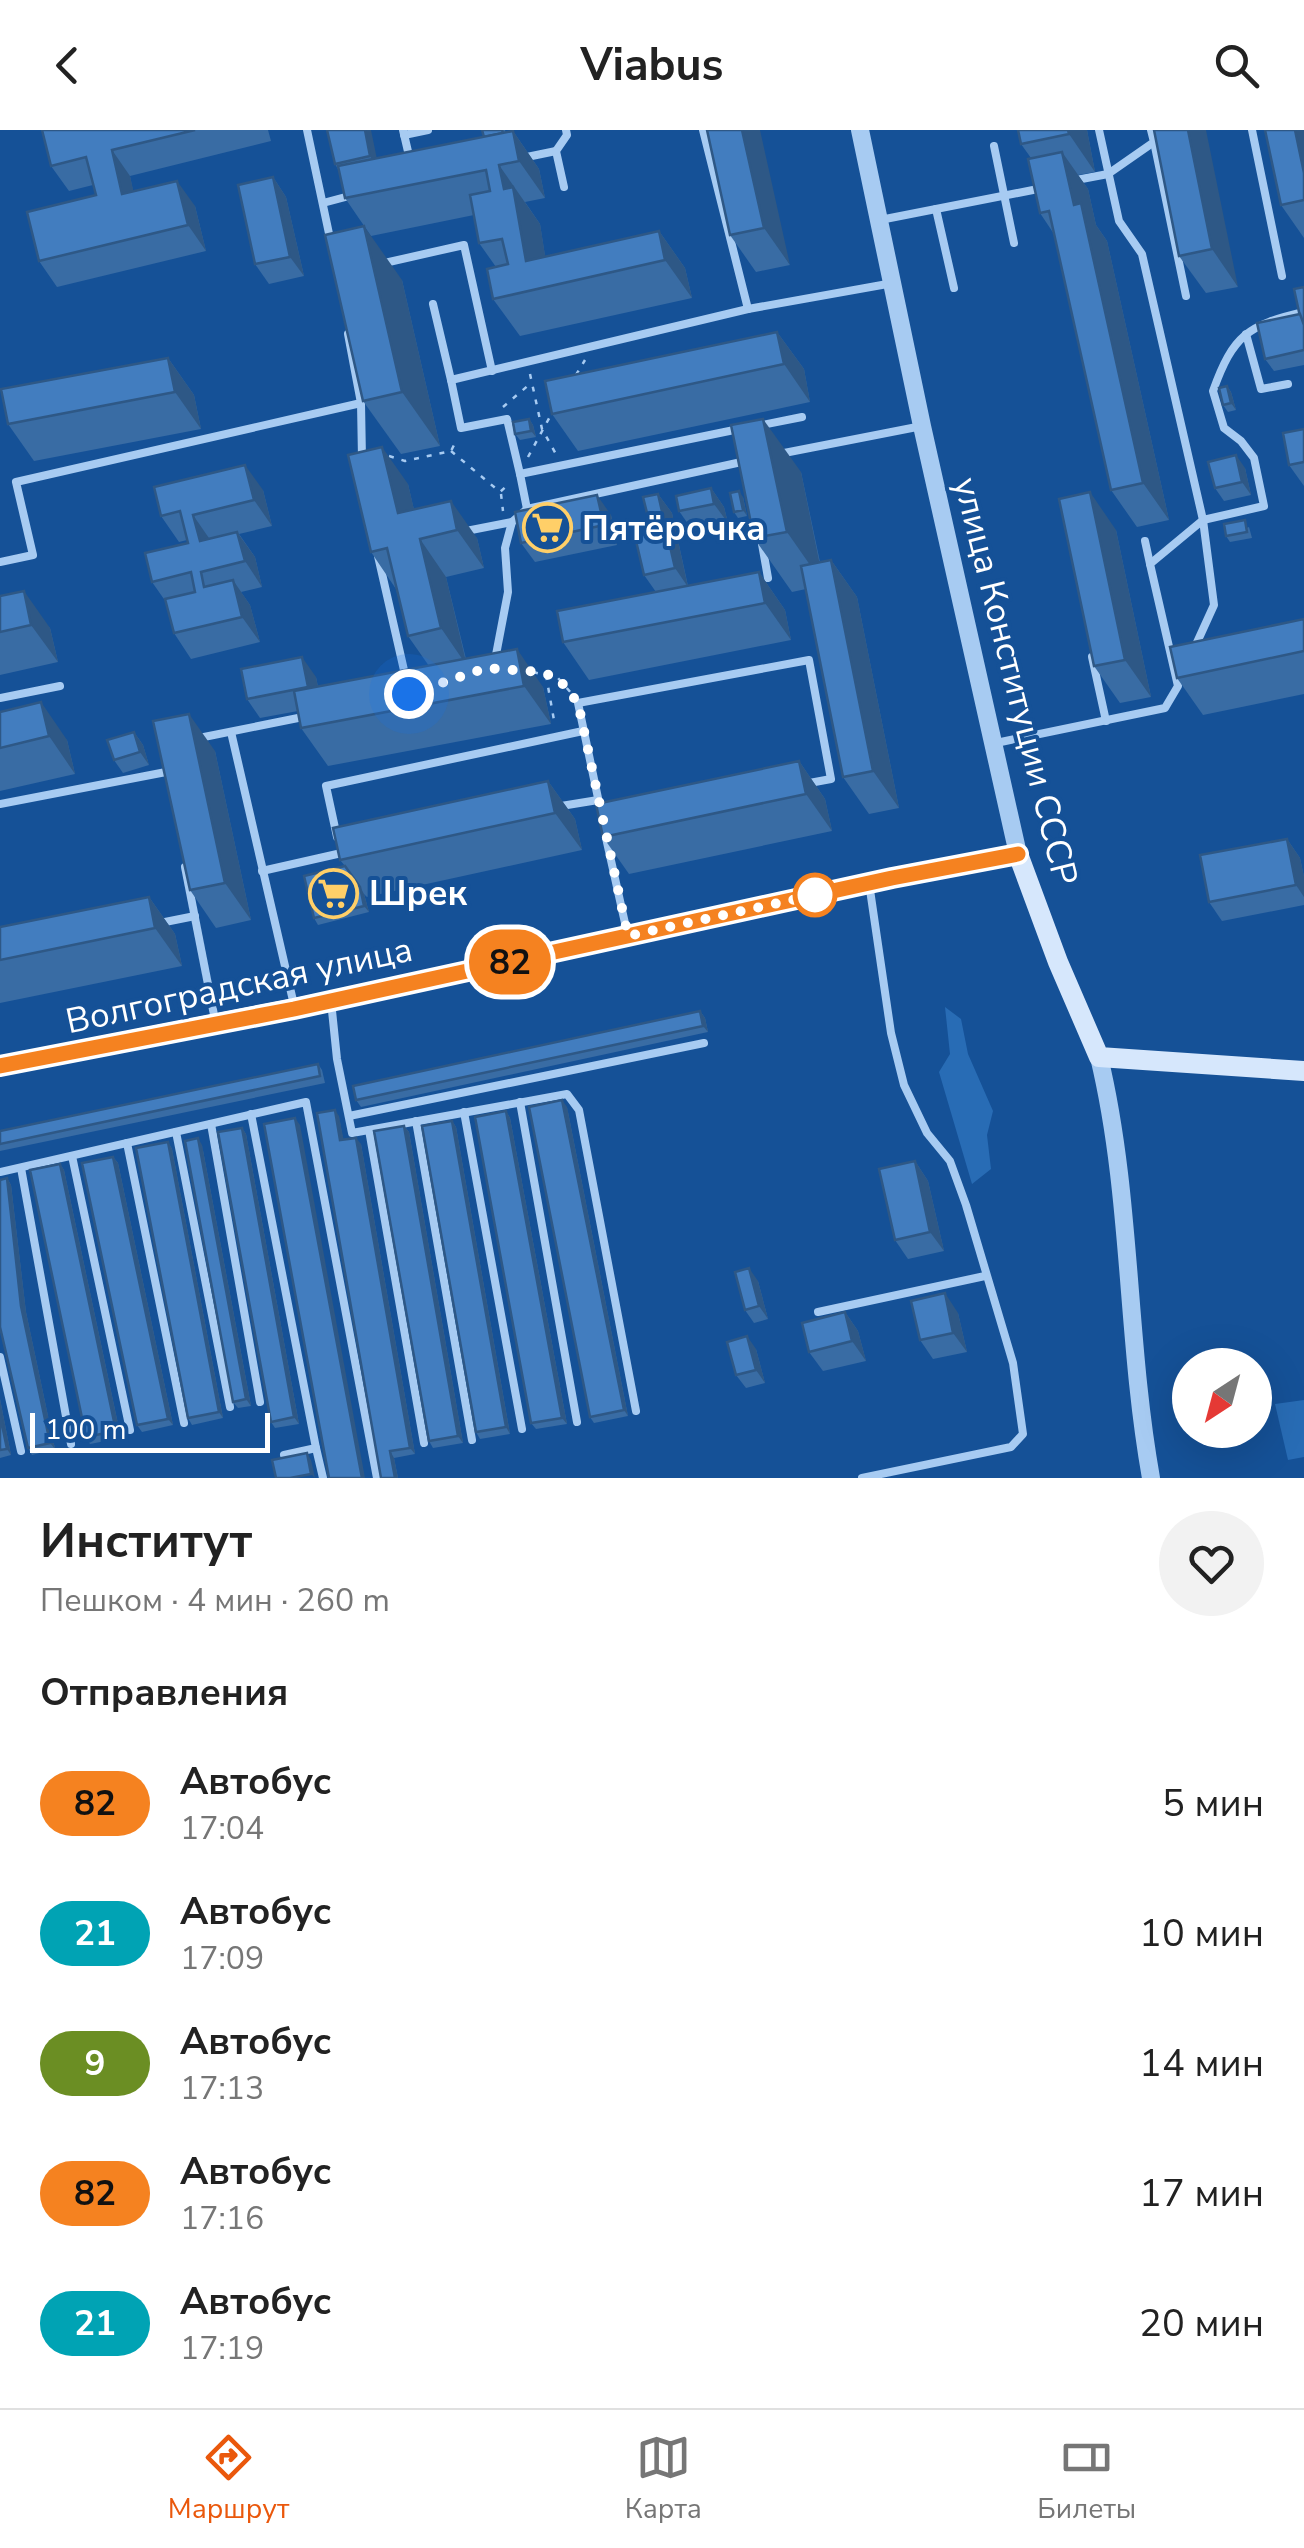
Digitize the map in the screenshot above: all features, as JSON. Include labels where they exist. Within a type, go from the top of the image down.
[{"type":"main road","name":"Волгоградская улица","points":[[0,1066],[294,1009],[868,883],[1018,854]]},
{"type":"main road","name":"улица Конституции СССР","points":[[1018,854],[1099,1058]]},
{"type":"main road","points":[[1099,1058],[1304,1071]]},
{"type":"street","name":"улица Конституции СССР","points":[[860,130],[1018,854]]},
{"type":"street","name":"улица Конституции СССР","points":[[1099,1058],[1111,1107],[1121,1180],[1130,1323],[1151,1478]]},
{"type":"lane","points":[[307,130],[334,256]]},
{"type":"lane","points":[[410,164],[403,132],[428,130]]},
{"type":"lane","points":[[564,188],[556,151],[566,130]]},
{"type":"lane","points":[[703,130],[748,309]]},
{"type":"lane","points":[[1099,130],[1119,221],[1142,254],[1203,520],[1214,605],[1193,652]]},
{"type":"lane","points":[[1152,130],[1186,296]]},
{"type":"lane","points":[[1252,130],[1282,276]]},
{"type":"lane","points":[[880,220],[1108,174],[1154,142]]},
{"type":"lane","points":[[994,146],[1014,243]]},
{"type":"lane","points":[[503,162],[556,151]]},
{"type":"lane","points":[[323,202],[359,193]]},
{"type":"lane","points":[[936,209],[954,288]]},
{"type":"lane","points":[[374,265],[464,245],[492,371]]},
{"type":"lane","points":[[452,380],[748,309],[892,283]]},
{"type":"lane","points":[[434,304],[461,428],[507,419],[526,509]]},
{"type":"lane","points":[[1150,564],[1203,520],[1264,506],[1254,458],[1224,428],[1213,391],[1232,350],[1246,334],[1260,322],[1304,312]]},
{"type":"lane","points":[[348,329],[361,403],[362,462]]},
{"type":"lane","points":[[1246,334],[1261,389],[1288,384]]},
{"type":"lane","points":[[0,562],[33,555],[16,482],[361,403]]},
{"type":"lane","points":[[520,474],[802,416]]},
{"type":"lane","points":[[458,532],[508,522],[526,509],[922,426]]},
{"type":"lane","points":[[746,461],[750,480]]},
{"type":"lane","points":[[486,668],[495,660],[508,592],[504,548],[508,522]]},
{"type":"lane","points":[[761,539],[768,578]]},
{"type":"lane","points":[[1144,541],[1178,686]]},
{"type":"lane","points":[[376,547],[409,694]]},
{"type":"lane","points":[[1090,647],[1106,721]]},
{"type":"lane","points":[[600,810],[578,703],[809,660],[832,779],[793,786]]},
{"type":"lane","points":[[993,743],[1165,708],[1186,668]]},
{"type":"lane","points":[[0,698],[60,686]]},
{"type":"lane","points":[[196,738],[320,713]]},
{"type":"lane","points":[[341,854],[326,786],[583,731]]},
{"type":"lane","points":[[231,732],[294,1009]]},
{"type":"lane","points":[[163,758],[169,790]]},
{"type":"lane","points":[[0,804],[166,772]]},
{"type":"lane","points":[[542,810],[598,798]]},
{"type":"lane","points":[[603,822],[628,936]]},
{"type":"lane","points":[[262,871],[359,850]]},
{"type":"lane","points":[[184,862],[216,1024]]},
{"type":"lane","points":[[862,1478],[1012,1448],[1023,1434],[1013,1362],[1000,1312],[950,1161],[927,1133],[904,1085],[891,1032],[868,883]]},
{"type":"lane","points":[[156,924],[195,916]]},
{"type":"lane","points":[[331,1001],[352,1133],[567,1094],[579,1110],[636,1411]]},
{"type":"lane","points":[[348,1116],[704,1043]]},
{"type":"lane","points":[[0,1172],[306,1102],[376,1478]]},
{"type":"lane","points":[[520,1102],[578,1422]]},
{"type":"lane","points":[[464,1112],[522,1429]]},
{"type":"lane","points":[[251,1114],[322,1478]]},
{"type":"lane","points":[[416,1122],[472,1440]]},
{"type":"lane","points":[[211,1124],[260,1402]]},
{"type":"lane","points":[[370,1130],[424,1443]]},
{"type":"lane","points":[[176,1132],[230,1406]]},
{"type":"lane","points":[[127,1143],[184,1424]]},
{"type":"lane","points":[[72,1156],[130,1430]]},
{"type":"lane","points":[[21,1168],[71,1444]]},
{"type":"lane","points":[[818,1312],[985,1276]]},
{"type":"lane","points":[[0,1357],[21,1451]]},
{"type":"lane","points":[[284,1455],[316,1448]]},
{"type":"path","points":[[573,380],[594,346]]},
{"type":"path","points":[[527,362],[542,429],[563,465]]},
{"type":"path","points":[[483,424],[532,383]]},
{"type":"path","points":[[500,492],[520,474],[552,413]]},
{"type":"path","points":[[450,451],[461,428]]},
{"type":"path","points":[[362,448],[405,461],[450,451]]},
{"type":"path","points":[[450,451],[500,492],[508,522]]},
{"type":"path","points":[[522,671],[558,678],[578,703]]},
{"type":"path","points":[[546,674],[557,736]]},
{"type":"shaded area","points":[[945,1007],[961,1019],[968,1054],[993,1111],[987,1135],[991,1169],[972,1184],[939,1072],[950,1054]]},
{"type":"shaded area","points":[[1304,1400],[1304,1457],[1288,1460],[1275,1404]]},
{"type":"building","points":[[42,130],[195,130],[112,150],[122,194],[177,181],[188,225],[39,261],[27,212],[96,195],[86,157],[51,166]]},
{"type":"building","points":[[327,130],[365,130],[370,156],[335,164]]},
{"type":"building","points":[[482,130],[502,130],[503,133],[484,137]]},
{"type":"building","points":[[707,130],[742,130],[764,228],[730,235]]},
{"type":"building","points":[[1018,130],[1068,130],[1069,134],[1021,144]]},
{"type":"building","points":[[1154,130],[1188,130],[1212,249],[1179,256]]},
{"type":"building","points":[[1265,130],[1295,130],[1304,173],[1304,200],[1281,205]]},
{"type":"building","points":[[513,131],[519,161],[499,165],[504,189],[513,187],[526,261],[659,231],[665,260],[493,299],[487,269],[508,264],[502,239],[479,243],[470,195],[490,191],[486,170],[345,198],[338,166]]},
{"type":"building","points":[[1062,152],[1074,205],[1081,203],[1143,483],[1111,490],[1049,211],[1040,213],[1028,159]]},
{"type":"building","points":[[273,177],[290,257],[255,264],[238,185]]},
{"type":"building","points":[[364,226],[402,392],[363,401],[325,235]]},
{"type":"building","points":[[1304,287],[1304,320],[1301,321],[1294,289]]},
{"type":"building","points":[[1300,314],[1304,350],[1265,359],[1257,323]]},
{"type":"building","points":[[777,332],[784,364],[552,414],[545,381]]},
{"type":"building","points":[[168,358],[175,392],[8,424],[1,389]]},
{"type":"building","points":[[1227,386],[1231,403],[1223,405],[1219,388]]},
{"type":"building","points":[[529,419],[531,431],[515,434],[513,422]]},
{"type":"building","points":[[763,419],[787,532],[754,538],[731,425]]},
{"type":"building","points":[[1304,429],[1304,462],[1289,465],[1283,433]]},
{"type":"building","points":[[382,447],[398,513],[451,501],[457,530],[420,539],[441,628],[408,636],[387,548],[371,552],[348,455]]},
{"type":"building","points":[[1236,455],[1242,482],[1215,488],[1208,462]]},
{"type":"building","points":[[245,465],[254,500],[193,515],[200,541],[237,532],[245,561],[201,572],[204,587],[233,580],[242,617],[174,633],[165,599],[195,592],[191,572],[152,582],[145,553],[188,543],[180,511],[161,516],[154,487]]},
{"type":"building","points":[[711,488],[714,504],[679,511],[676,496]]},
{"type":"building","points":[[739,491],[743,510],[734,512],[730,493]]},
{"type":"building","points":[[1090,492],[1125,660],[1094,666],[1059,499]]},
{"type":"building","points":[[658,494],[675,568],[644,575],[633,528],[650,525],[643,497]]},
{"type":"building","points":[[597,495],[604,525],[521,543],[515,512]]},
{"type":"building","points":[[1245,520],[1247,532],[1226,536],[1224,524]]},
{"type":"building","points":[[831,560],[873,771],[843,777],[801,566]]},
{"type":"building","points":[[759,572],[765,603],[563,642],[557,611]]},
{"type":"building","points":[[24,591],[31,625],[0,632],[0,596]]},
{"type":"building","points":[[1304,619],[1304,651],[1177,678],[1170,647]]},
{"type":"building","points":[[517,649],[524,686],[301,728],[294,691]]},
{"type":"building","points":[[302,657],[308,687],[247,699],[241,669]]},
{"type":"building","points":[[41,702],[49,736],[0,748],[0,712]]},
{"type":"building","points":[[189,714],[225,883],[190,890],[153,721]]},
{"type":"building","points":[[134,732],[140,752],[114,760],[107,740]]},
{"type":"building","points":[[799,761],[806,794],[603,837],[596,804]]},
{"type":"building","points":[[548,781],[555,813],[340,860],[333,828]]},
{"type":"building","points":[[1287,839],[1296,885],[1209,902],[1200,855]]},
{"type":"building","points":[[345,866],[360,887],[364,906],[314,918],[304,876]]},
{"type":"building","points":[[149,897],[155,928],[0,960],[0,927]]},
{"type":"building","points":[[700,1011],[703,1026],[356,1100],[353,1086]]},
{"type":"building","points":[[318,1064],[320,1076],[0,1144],[0,1131]]},
{"type":"building","points":[[562,1100],[624,1410],[590,1417],[529,1107]]},
{"type":"building","points":[[335,1110],[340,1140],[356,1138],[410,1448],[390,1451],[395,1478],[381,1478],[317,1113]]},
{"type":"building","points":[[506,1111],[562,1418],[531,1423],[475,1117]]},
{"type":"building","points":[[295,1118],[362,1478],[329,1478],[264,1124]]},
{"type":"building","points":[[452,1121],[506,1427],[476,1432],[422,1126]]},
{"type":"building","points":[[404,1126],[458,1436],[429,1441],[374,1131]]},
{"type":"building","points":[[242,1128],[294,1417],[271,1422],[218,1132]]},
{"type":"building","points":[[198,1138],[246,1399],[233,1402],[185,1141]]},
{"type":"building","points":[[168,1142],[219,1412],[188,1418],[136,1148]]},
{"type":"building","points":[[113,1157],[168,1419],[137,1425],[82,1163]]},
{"type":"building","points":[[915,1161],[930,1232],[895,1240],[879,1169]]},
{"type":"building","points":[[60,1164],[116,1431],[86,1437],[30,1170]]},
{"type":"building","points":[[7,1178],[21,1306],[50,1443],[28,1448],[0,1327],[0,1180]]},
{"type":"building","points":[[749,1268],[759,1306],[745,1310],[735,1272]]},
{"type":"building","points":[[945,1293],[953,1333],[920,1340],[911,1301]]},
{"type":"building","points":[[845,1312],[852,1341],[809,1352],[802,1323]]},
{"type":"building","points":[[747,1336],[756,1370],[736,1375],[727,1342]]},
{"type":"building","points":[[0,1415],[7,1449],[0,1450]]},
{"type":"building","points":[[307,1453],[311,1474],[276,1478],[272,1460]]},
{"type":"bus line","name":"82","points":[[0,1066],[294,1009],[1018,854]]},
{"type":"place","name":"Пятёрочка","points":[[547,528]]},
{"type":"place","name":"Шрек","points":[[334,893]]},
{"type":"route","points":[[409,694],[486,668],[540,672],[565,684],[578,703],[628,936],[815,895]]}]
